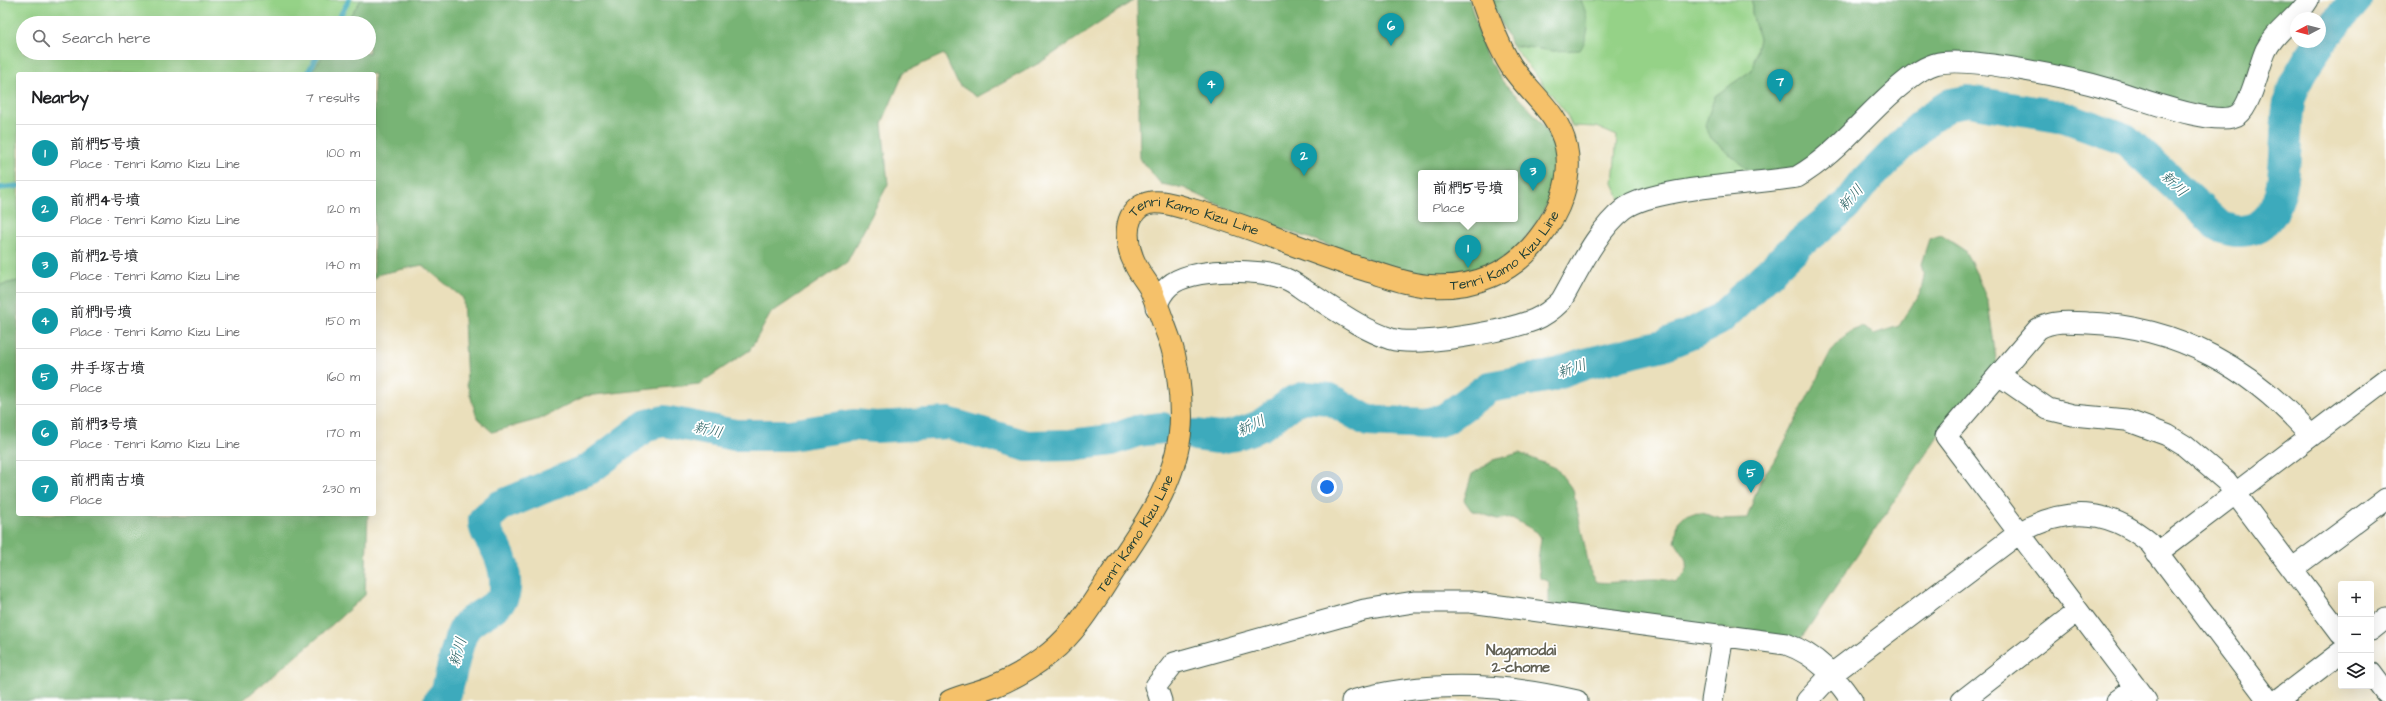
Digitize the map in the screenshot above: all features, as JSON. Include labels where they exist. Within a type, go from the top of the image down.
[{"type":"main road","name":"Tenri Kamo Kizu Line","points":[[950,701],[995,686],[1020,673],[1060,644],[1092,606],[1135,541],[1162,495],[1173,470],[1181,416],[1170,342],[1150,289],[1133,260],[1127,233],[1128,222],[1140,206],[1150,203],[1168,203],[1209,214],[1341,262],[1401,280],[1431,286],[1466,284],[1496,276],[1515,264],[1530,251],[1543,234],[1562,196],[1569,174],[1567,149],[1563,134],[1555,119],[1513,68],[1493,34],[1482,0]]},
{"type":"street","points":[[1156,307],[1161,295],[1170,285],[1194,276],[1221,271],[1260,273],[1286,279],[1351,321],[1393,339],[1441,340],[1534,320],[1553,309],[1561,301],[1604,230],[1625,208],[1651,197],[1797,177],[1815,166],[1874,109],[1912,76],[1935,64],[1973,63],[2054,76],[2108,88],[2170,108],[2220,119],[2232,118],[2244,109],[2266,50],[2274,38],[2302,10],[2308,0]]},
{"type":"street","points":[[2117,701],[2141,694],[1946,436],[1999,375],[2014,354],[2043,326],[2074,322],[2098,323],[2145,330],[2192,345],[2237,368],[2277,399],[2311,436]]},
{"type":"street","points":[[1999,375],[2048,409],[2073,415],[2126,420],[2167,435],[2203,460],[2226,482],[2338,630]]},
{"type":"street","points":[[2158,553],[2386,379]]},
{"type":"street","points":[[2292,569],[2386,500]]},
{"type":"street","points":[[1807,701],[1832,674],[2019,533],[2048,519],[2064,515],[2097,516],[2112,520],[2132,530],[2150,543],[2269,701]]},
{"type":"street","points":[[1161,701],[1156,686],[1174,663],[1340,616],[1389,605],[1442,601],[1470,602],[1786,644],[1811,655],[1832,674],[1852,701]]},
{"type":"street","points":[[1962,701],[2078,611]]},
{"type":"street","points":[[2374,628],[2386,618]]},
{"type":"street","points":[[1712,701],[1723,635]]},
{"type":"street","points":[[2277,701],[2340,653]]},
{"type":"street","points":[[2374,677],[2386,693]]},
{"type":"street","points":[[1352,701],[1412,688],[1460,686],[1524,690],[1577,701]]},
{"type":"green space","points":[[0,0],[361,0],[350,16],[16,16],[16,60],[320,60],[311,72],[16,72],[16,281],[0,285]]},
{"type":"green space","points":[[361,0],[1134,0],[1041,62],[977,97],[958,84],[944,54],[904,72],[882,123],[888,184],[847,262],[771,313],[750,350],[699,384],[585,396],[540,419],[492,432],[477,418],[467,384],[463,298],[422,265],[380,274],[376,277],[376,72],[311,72],[320,60],[376,60],[376,16],[350,16]]},
{"type":"green space","points":[[1137,0],[1469,0],[1486,55],[1503,82],[1539,119],[1552,142],[1559,162],[1557,181],[1545,208],[1532,230],[1516,249],[1498,262],[1472,274],[1433,276],[1394,268],[1232,211],[1184,188],[1161,184],[1140,159]]},
{"type":"green space","points":[[1490,0],[1581,0],[1586,13],[1588,26],[1584,44],[1580,50],[1554,51],[1512,45]]},
{"type":"green space","points":[[1581,0],[1752,0],[1752,13],[1759,39],[1752,70],[1715,96],[1711,138],[1758,179],[1623,206],[1613,183],[1617,136],[1596,127],[1572,126],[1566,113],[1512,45],[1554,51],[1588,31]]},
{"type":"green space","points":[[1752,0],[2303,0],[2295,12],[2290,12],[2290,20],[2230,113],[1945,58],[1809,164],[1758,179],[1711,138],[1705,125],[1715,96],[1752,70],[1759,39],[1752,13]]},
{"type":"green space","points":[[1941,235],[1964,250],[1971,262],[1988,302],[1997,366],[1938,436],[1800,640],[1549,604],[1549,582],[1540,578],[1538,560],[1541,538],[1537,532],[1512,518],[1497,519],[1471,510],[1464,500],[1472,474],[1494,460],[1519,453],[1556,468],[1573,490],[1590,571],[1597,582],[1607,583],[1656,579],[1675,582],[1686,573],[1687,560],[1675,542],[1678,522],[1686,514],[1702,513],[1721,519],[1747,518],[1761,479],[1777,457],[1831,351],[1849,332],[1862,327],[1874,334],[1899,326],[1921,291],[1924,276],[1921,264],[1929,239]]},
{"type":"green space","points":[[16,281],[16,516],[368,516],[365,595],[315,640],[242,701],[0,701],[0,285]]},
{"type":"waterway","points":[[340,16],[349,0]]},
{"type":"waterway","name":"新川","points":[[1195,435],[1219,438],[1235,435],[1260,426],[1294,401],[1306,397],[1330,399],[1368,421],[1427,424],[1445,419],[1489,387],[1551,376],[1585,364],[1663,345],[1693,333],[1720,319],[1801,242],[1846,206],[1861,186],[1929,118],[1951,104],[1968,101],[2065,117],[2125,139],[2220,227],[2241,231],[2259,226],[2272,214],[2279,196],[2283,175],[2288,111],[2291,95],[2296,82],[2319,44],[2356,0]]},
{"type":"waterway","points":[[308,72],[315,60]]},
{"type":"waterway","points":[[0,188],[16,186]]},
{"type":"waterway","name":"新川","points":[[439,701],[446,693],[457,650],[465,628],[469,623],[500,602],[505,589],[502,564],[497,550],[487,533],[484,520],[500,506],[589,469],[647,425],[664,421],[735,435],[790,435],[854,425],[876,427],[948,423],[1027,446],[1071,445],[1112,440],[1137,431],[1162,428]]},
{"type":"place","name":"前椚3号墳","points":[[1391,46]]},
{"type":"place","name":"前椚南古墳","points":[[1780,102]]},
{"type":"place","name":"前椚1号墳","points":[[1211,104]]},
{"type":"place","name":"前椚4号墳","points":[[1304,176]]},
{"type":"place","name":"前椚2号墳","points":[[1533,191]]},
{"type":"place","name":"前椚5号墳","points":[[1468,268]]},
{"type":"place","name":"井手塚古墳","points":[[1751,493]]},
{"type":"district","name":"Nagamodai 2-chome","points":[[1521,658]]}]
